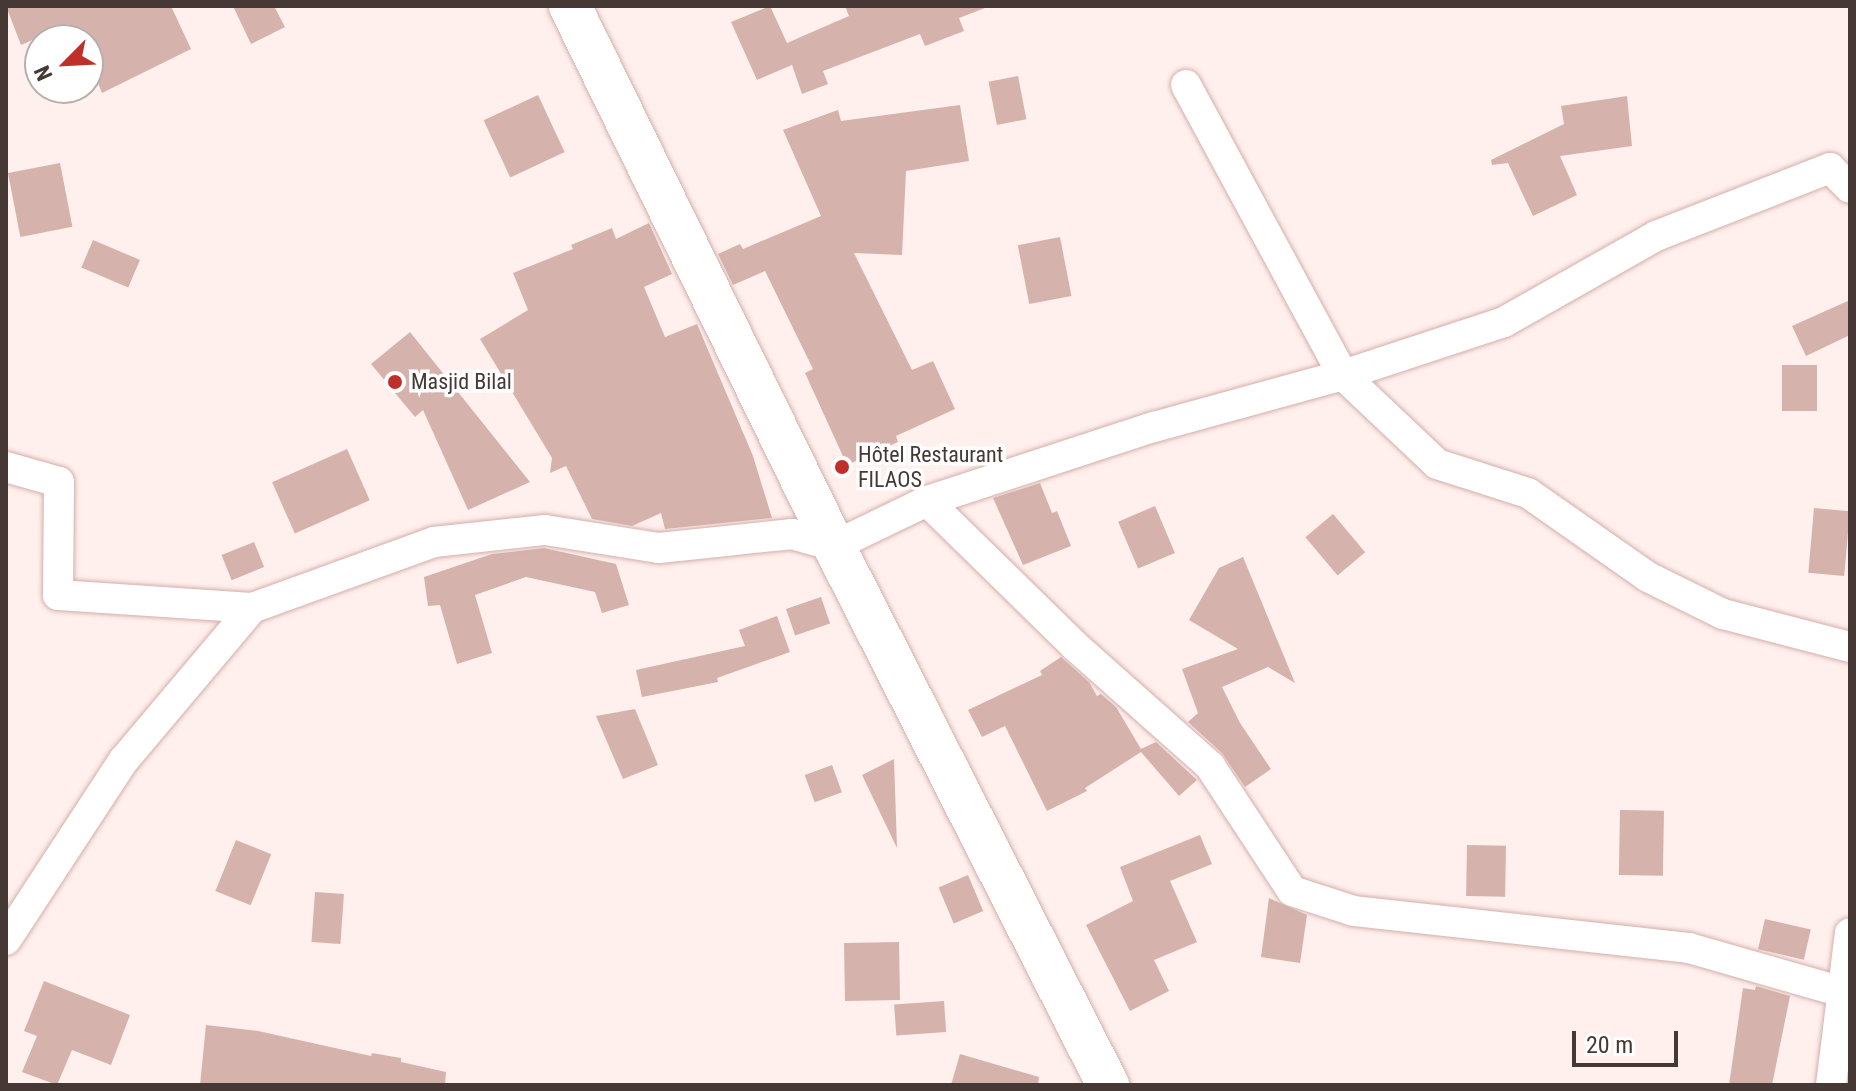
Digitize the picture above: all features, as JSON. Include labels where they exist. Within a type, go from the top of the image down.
[{"type":"main road","points":[[570,6],[834,546],[1108,1085]]},
{"type":"street","points":[[1186,85],[1343,375],[1437,464],[1528,493],[1648,577],[1723,614],[1850,647]]},
{"type":"street","points":[[6,467],[59,482],[58,595],[252,608],[434,542],[545,530],[659,548],[792,534],[834,546],[927,501],[1154,427],[1343,375],[1504,322],[1656,236],[1830,168],[1850,188]]},
{"type":"street","points":[[927,501],[1075,646],[1210,766],[1292,891],[1354,911],[1689,948],[1842,992]]},
{"type":"street","points":[[6,940],[124,760],[252,608]]},
{"type":"street","points":[[1831,1085],[1850,933]]},
{"type":"building","points":[[6,6],[171,6],[191,49],[104,92],[104,24],[24,24],[24,44],[21,45]]},
{"type":"building","points":[[233,6],[274,6],[285,27],[251,44]]},
{"type":"building","points":[[770,6],[787,43],[849,16],[845,6],[985,8],[959,18],[964,31],[925,46],[920,34],[823,71],[828,84],[802,94],[792,65],[757,80],[731,22]]},
{"type":"building","points":[[1018,76],[1026,119],[997,125],[989,82]]},
{"type":"building","points":[[538,95],[565,152],[510,177],[484,120]]},
{"type":"building","points":[[1627,96],[1632,146],[1560,156],[1577,195],[1533,216],[1508,163],[1492,165],[1491,160],[1564,124],[1561,106]]},
{"type":"building","points":[[960,105],[969,161],[906,171],[902,255],[854,253],[912,370],[933,361],[955,409],[896,436],[898,442],[847,465],[805,373],[813,369],[765,271],[733,285],[718,254],[740,244],[743,249],[821,216],[783,130],[838,110],[841,121]]},
{"type":"building","points":[[60,163],[72,227],[20,237],[8,173]]},
{"type":"building","points":[[649,223],[672,274],[644,287],[665,337],[697,324],[753,456],[772,518],[665,529],[661,513],[632,526],[592,519],[566,466],[550,473],[552,458],[480,339],[528,310],[513,273],[573,249],[571,245],[612,228],[616,239]]},
{"type":"building","points":[[1060,237],[1071,296],[1029,304],[1018,245]]},
{"type":"building","points":[[93,240],[140,260],[128,288],[81,268]]},
{"type":"building","points":[[1850,300],[1850,335],[1806,356],[1792,326]]},
{"type":"building","points":[[410,332],[530,482],[468,510],[423,410],[415,417],[371,364]]},
{"type":"building","points":[[1782,365],[1817,365],[1817,411],[1782,411]]},
{"type":"building","points":[[347,449],[370,500],[295,534],[272,482]]},
{"type":"building","points":[[1040,483],[1052,513],[1057,511],[1071,546],[1023,565],[993,498]]},
{"type":"building","points":[[1155,506],[1175,553],[1138,569],[1118,522]]},
{"type":"building","points":[[1814,508],[1850,511],[1844,576],[1808,573]]},
{"type":"building","points":[[1333,514],[1365,552],[1338,575],[1305,537]]},
{"type":"building","points":[[254,542],[264,567],[232,580],[222,555]]},
{"type":"building","points":[[544,548],[616,564],[629,605],[602,613],[595,592],[526,577],[475,595],[492,653],[457,664],[440,605],[428,606],[424,577],[492,554]]},
{"type":"building","points":[[1243,557],[1295,683],[1268,667],[1222,687],[1240,723],[1271,769],[1245,787],[1222,753],[1188,722],[1198,713],[1182,669],[1238,649],[1189,620],[1219,568]]},
{"type":"building","points":[[821,597],[830,623],[795,636],[786,609]]},
{"type":"building","points":[[777,616],[790,652],[717,678],[718,682],[642,697],[636,670],[745,646],[739,630]]},
{"type":"building","points":[[1061,657],[1089,682],[1097,696],[1101,694],[1116,707],[1141,749],[1156,742],[1197,780],[1179,796],[1141,752],[1085,788],[1087,791],[1047,811],[1005,726],[982,737],[968,710],[1042,675],[1040,671]]},
{"type":"building","points":[[635,709],[658,765],[623,779],[596,716]]},
{"type":"building","points":[[894,759],[897,848],[862,775]]},
{"type":"building","points":[[832,765],[842,792],[815,802],[805,775]]},
{"type":"building","points":[[1620,810],[1664,811],[1663,876],[1619,875]]},
{"type":"building","points":[[1200,835],[1212,864],[1170,881],[1197,942],[1154,960],[1169,991],[1130,1011],[1086,925],[1133,901],[1120,867]]},
{"type":"building","points":[[236,840],[271,854],[251,905],[215,891]]},
{"type":"building","points":[[1467,845],[1506,846],[1505,897],[1466,896]]},
{"type":"building","points":[[968,875],[983,911],[954,923],[939,888]]},
{"type":"building","points":[[315,892],[344,894],[340,944],[312,942]]},
{"type":"building","points":[[1269,898],[1307,915],[1300,963],[1261,957]]},
{"type":"building","points":[[1765,919],[1811,930],[1804,960],[1758,949]]},
{"type":"building","points":[[899,942],[900,1000],[845,1001],[844,943]]},
{"type":"building","points":[[44,981],[130,1015],[111,1065],[72,1050],[57,1085],[22,1072],[37,1036],[24,1031]]},
{"type":"building","points":[[1756,986],[1790,996],[1772,1085],[1729,1085],[1743,988],[1755,990]]},
{"type":"building","points":[[944,1001],[946,1032],[896,1035],[894,1004]]},
{"type":"building","points":[[206,1025],[258,1031],[371,1056],[372,1053],[401,1058],[401,1062],[446,1072],[445,1085],[200,1085]]},
{"type":"building","points":[[960,1054],[1039,1077],[1038,1085],[951,1085]]},
{"type":"place","name":"Masjid Bilal","points":[[395,382]]},
{"type":"place","name":"Hôtel Restaurant FILAOS","points":[[842,467]]}]
